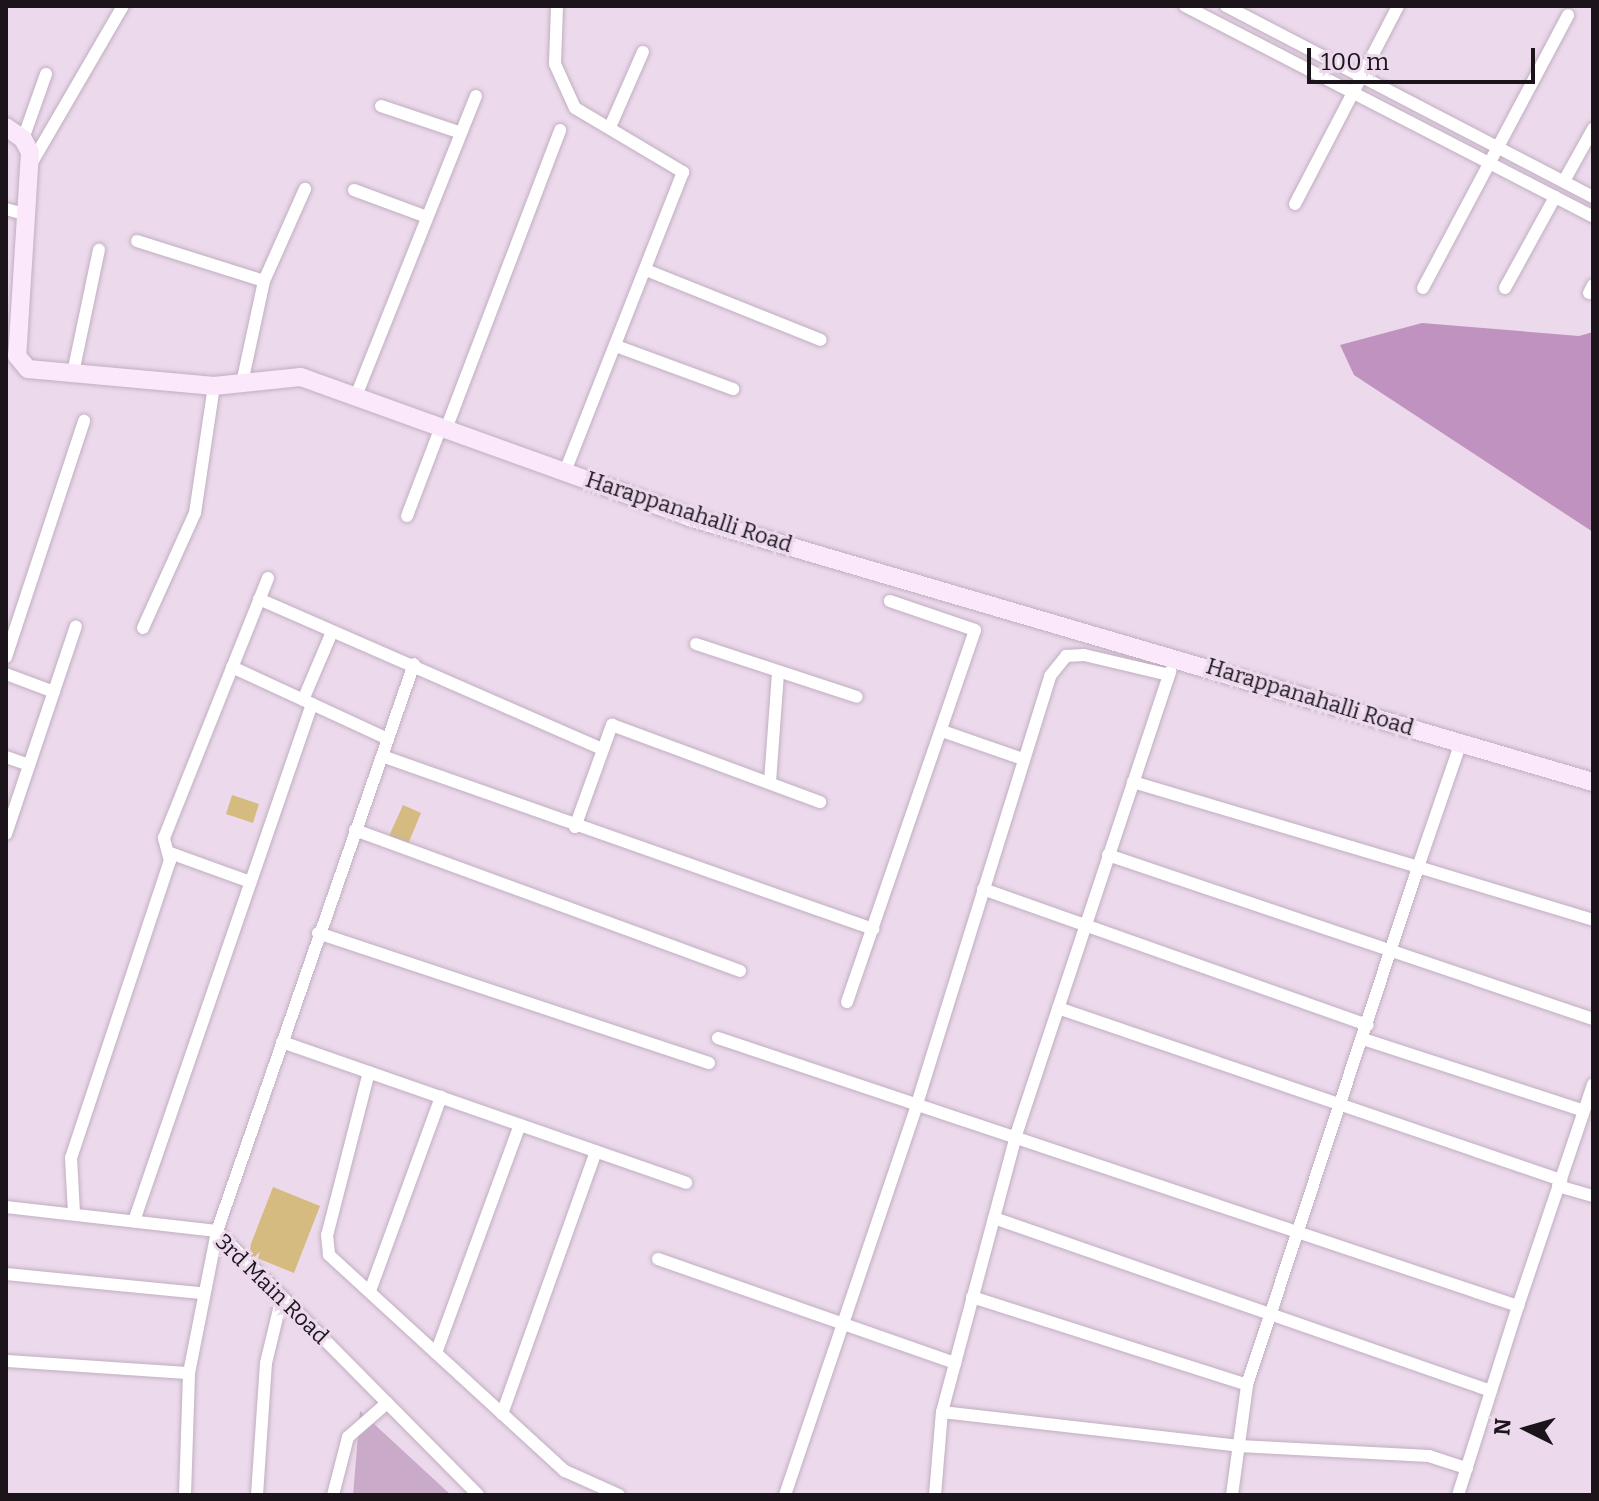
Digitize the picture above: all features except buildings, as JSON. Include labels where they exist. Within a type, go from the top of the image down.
[{"type":"street","points":[[31,164],[123,6]]},
{"type":"street","points":[[557,6],[555,64],[564,90],[575,108],[683,172],[565,472]]},
{"type":"street","points":[[1185,6],[1488,166],[1593,217]]},
{"type":"street","points":[[1295,204],[1398,6]]},
{"type":"street","points":[[1222,25],[1229,7],[1361,79],[1593,197]]},
{"type":"street","points":[[1423,288],[1568,15]]},
{"type":"street","points":[[610,127],[643,52]]},
{"type":"street","points":[[6,127],[23,139],[46,74]]},
{"type":"street","points":[[356,396],[476,96]]},
{"type":"street","points":[[381,106],[461,133]]},
{"type":"street","points":[[1564,181],[1593,129]]},
{"type":"street","points":[[407,516],[560,130]]},
{"type":"street","name":"Harappanahalli Road","points":[[23,139],[31,164],[11,356],[28,369],[214,386],[290,376],[356,396],[689,517],[1175,656],[1593,782]]},
{"type":"street","points":[[242,383],[264,281],[305,189]]},
{"type":"street","points":[[354,190],[427,217]]},
{"type":"street","points":[[1505,288],[1555,197]]},
{"type":"street","points":[[6,209],[27,215]]},
{"type":"street","points":[[137,241],[264,281]]},
{"type":"street","points":[[73,373],[99,250]]},
{"type":"street","points":[[646,270],[821,340]]},
{"type":"street","points":[[616,346],[733,389]]},
{"type":"street","points":[[143,628],[195,513],[214,386]]},
{"type":"street","points":[[6,657],[84,421]]},
{"type":"street","points":[[74,1213],[71,1158],[170,853],[164,838],[268,578]]},
{"type":"street","points":[[259,599],[414,664],[600,748]]},
{"type":"street","points":[[847,1002],[975,630],[890,601]]},
{"type":"street","points":[[6,834],[76,626]]},
{"type":"street","points":[[134,1221],[332,632]]},
{"type":"street","points":[[696,644],[857,697]]},
{"type":"street","points":[[785,1495],[917,1104],[1050,676],[1066,656],[1109,658],[1169,675]]},
{"type":"street","points":[[935,1495],[942,1412],[1016,1135],[1175,656]]},
{"type":"street","points":[[185,1495],[189,1373],[201,1293],[217,1231],[414,664]]},
{"type":"street","points":[[232,667],[388,739]]},
{"type":"street","points":[[770,782],[778,672]]},
{"type":"street","points":[[6,674],[54,692]]},
{"type":"street","points":[[575,827],[600,748],[609,728],[618,725],[820,802]]},
{"type":"street","points":[[942,731],[1023,759]]},
{"type":"street","points":[[1232,1495],[1247,1385],[1301,1233],[1461,742]]},
{"type":"street","points":[[382,756],[575,827],[873,929]]},
{"type":"street","points":[[6,757],[29,765]]},
{"type":"street","points":[[1133,782],[1593,920]]},
{"type":"street","points":[[355,830],[740,971]]},
{"type":"street","points":[[170,853],[250,882]]},
{"type":"street","points":[[1108,855],[1593,1019]]},
{"type":"street","points":[[983,889],[1084,929],[1368,1025]]},
{"type":"street","points":[[318,933],[709,1063]]},
{"type":"street","points":[[1058,1008],[1342,1104],[1593,1196]]},
{"type":"street","points":[[718,1038],[1016,1135],[1518,1306]]},
{"type":"street","points":[[1363,1039],[1584,1111]]},
{"type":"street","points":[[282,1042],[686,1183]]},
{"type":"street","points":[[369,1072],[325,1246],[565,1471],[619,1495]]},
{"type":"street","points":[[1458,1495],[1593,1084]]},
{"type":"street","points":[[370,1291],[441,1097]]},
{"type":"street","points":[[436,1353],[520,1125]]},
{"type":"street","points":[[502,1414],[596,1151]]},
{"type":"street","name":"3rd Main Road","points":[[6,1207],[217,1231],[478,1495]]},
{"type":"street","points":[[994,1218],[1491,1391]]},
{"type":"street","points":[[658,1259],[955,1363]]},
{"type":"street","points":[[6,1274],[201,1293]]},
{"type":"street","points":[[257,1495],[266,1363],[282,1297]]},
{"type":"street","points":[[972,1297],[1247,1385]]},
{"type":"street","points":[[6,1361],[189,1373]]},
{"type":"street","points":[[333,1495],[348,1437],[387,1403]]},
{"type":"street","points":[[942,1412],[1239,1446],[1429,1456],[1467,1468]]},
{"type":"shaded area","points":[[1422,323],[1579,336],[1593,332],[1593,532],[1354,375],[1340,345]]},
{"type":"shaded area","points":[[360,1411],[451,1495],[353,1495]]}]
